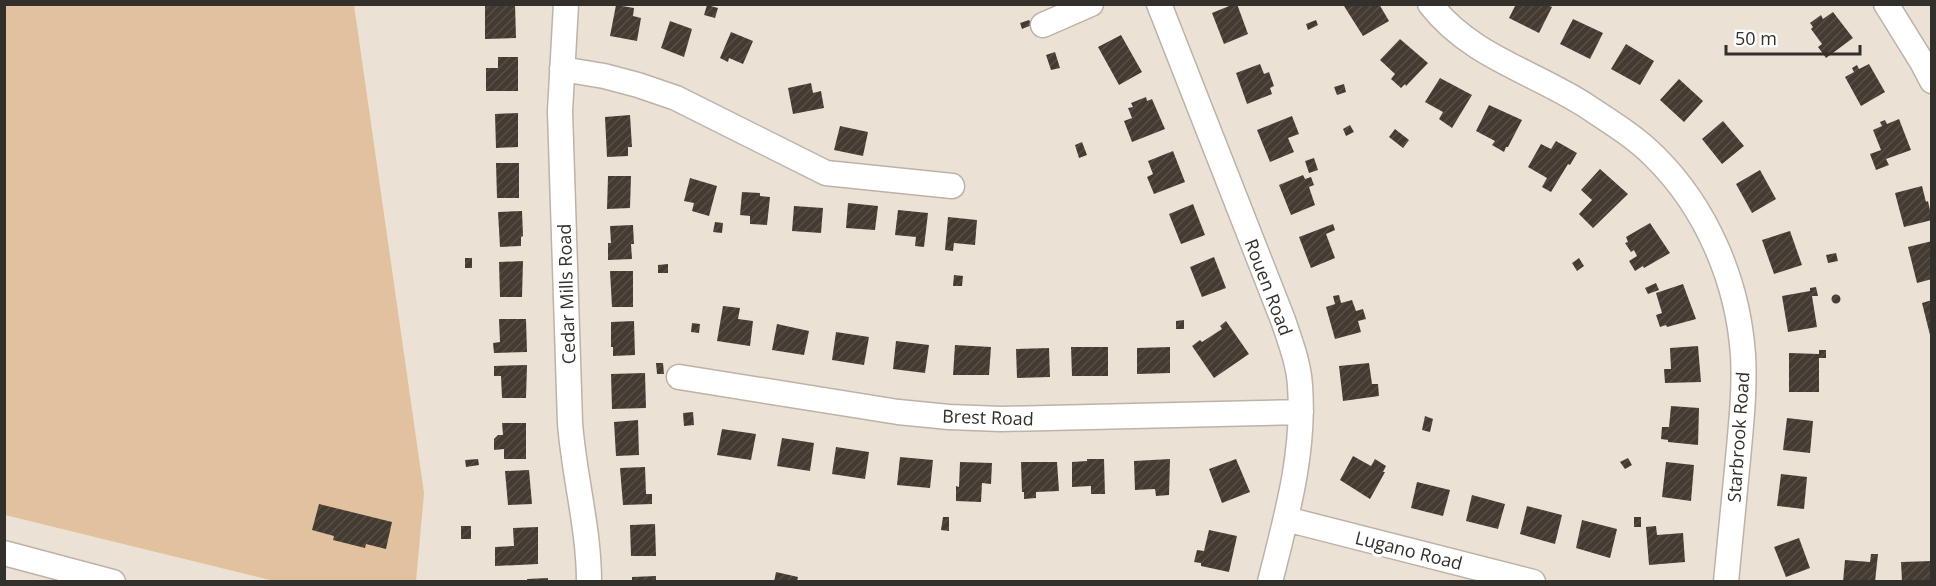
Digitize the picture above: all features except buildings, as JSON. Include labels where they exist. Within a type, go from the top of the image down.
[{"type":"street","name":"Cedar Mills Road","points":[[566,4],[560,111],[570,423],[589,582]]},
{"type":"street","points":[[1043,25],[1091,4]]},
{"type":"street","name":"Rouen Road","points":[[1159,4],[1283,320],[1300,384],[1301,412],[1295,477],[1270,582]]},
{"type":"street","name":"Starbrook Road","points":[[1430,4],[1464,39],[1491,56],[1579,102],[1620,128],[1654,156],[1680,186],[1717,247],[1729,279],[1739,320],[1743,355],[1743,401],[1726,582]]},
{"type":"street","points":[[1886,4],[1932,81]]},
{"type":"street","points":[[562,69],[604,76],[676,98],[826,173],[952,186]]},
{"type":"street","name":"Brest Road","points":[[679,377],[898,412],[949,417],[1001,419],[1301,412]]},
{"type":"street","name":"Lugano Road","points":[[1286,519],[1533,582]]},
{"type":"street","points":[[4,553],[112,582]]},
{"type":"shaded area","points":[[5,5],[354,5],[424,493],[416,581],[274,581],[5,515]]}]
